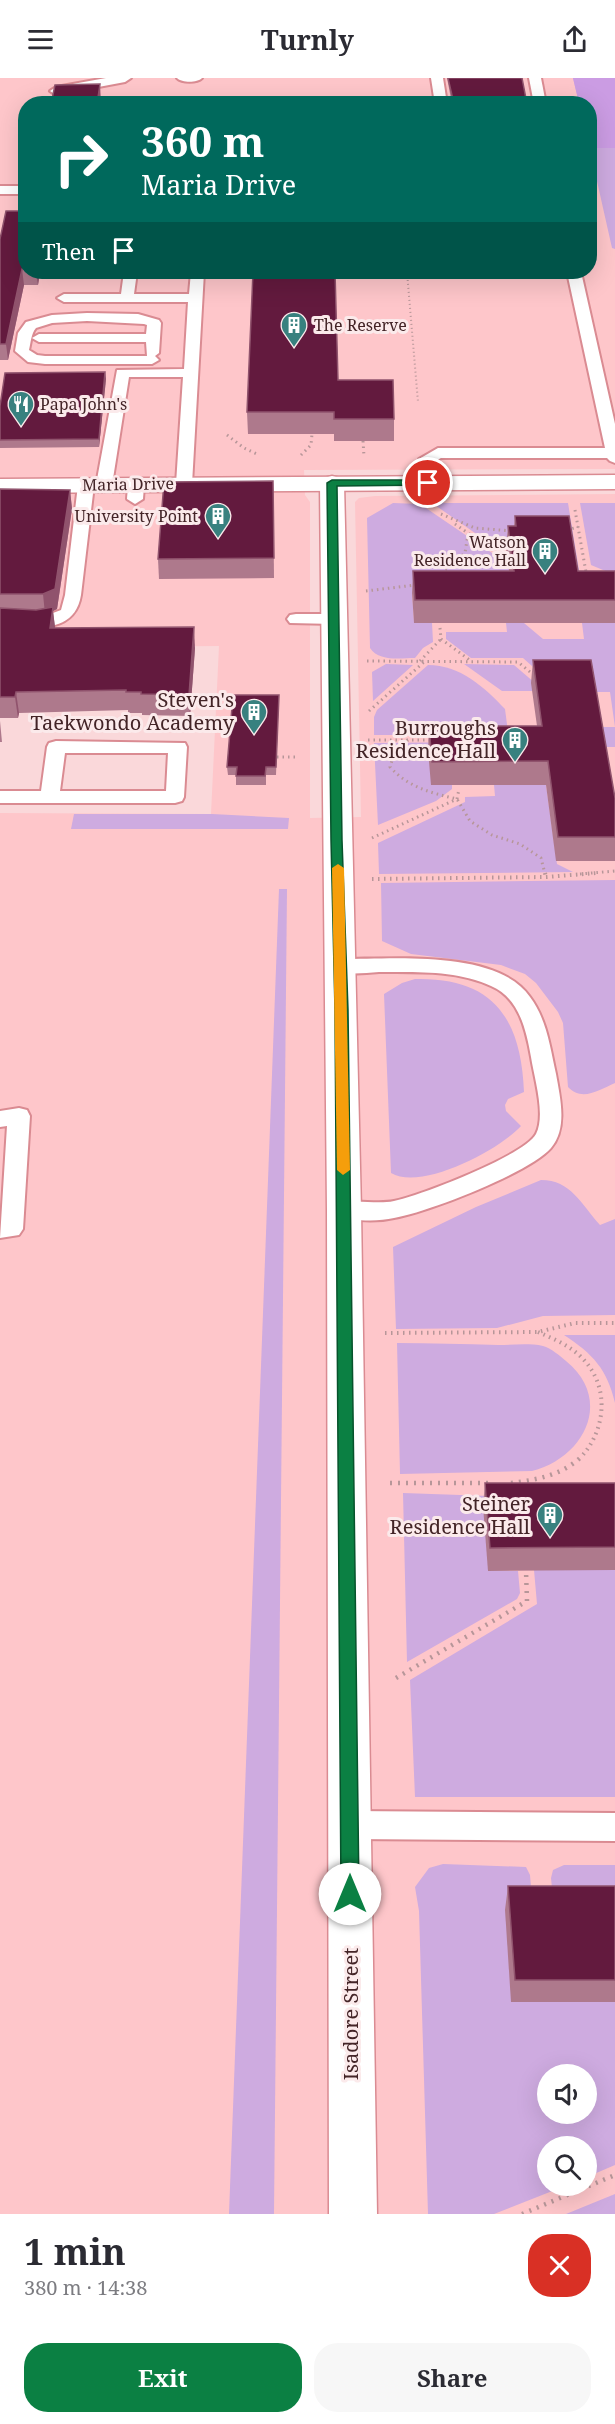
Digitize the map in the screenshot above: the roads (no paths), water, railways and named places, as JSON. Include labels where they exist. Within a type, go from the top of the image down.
[{"type":"street","name":"Maria Drive","points":[[0,486],[95,485],[135,492],[184,484],[615,482]]},
{"type":"street","name":"Isadore Street","points":[[332,483],[344,1210],[353,2214]]},
{"type":"lane","points":[[51,96],[51,80],[54,78]]},
{"type":"lane","points":[[52,96],[58,84],[66,78]]},
{"type":"lane","points":[[55,96],[125,78]]},
{"type":"lane","points":[[183,78],[196,78]]},
{"type":"lane","points":[[437,78],[440,96]]},
{"type":"lane","points":[[535,78],[538,96]]},
{"type":"lane","points":[[0,190],[18,190]]},
{"type":"lane","points":[[127,298],[129,279]]},
{"type":"lane","points":[[184,484],[196,279]]},
{"type":"lane","points":[[428,483],[427,459],[438,453],[614,456],[576,279]]},
{"type":"lane","points":[[64,298],[195,298]]},
{"type":"lane","points":[[152,367],[154,323],[148,320],[51,318],[33,323],[27,330],[22,351],[33,359],[152,367],[191,373]]},
{"type":"lane","points":[[39,338],[153,338]]},
{"type":"lane","points":[[33,374],[122,373],[152,367]]},
{"type":"lane","points":[[0,622],[50,620],[66,614],[71,606],[95,485],[122,373]]},
{"type":"lane","points":[[296,619],[333,619]]},
{"type":"lane","points":[[0,797],[50,797],[175,797],[178,747],[56,747],[50,797]]},
{"type":"lane","points":[[341,966],[449,969],[480,974],[501,981],[514,992],[536,1025],[550,1116],[549,1129],[543,1142],[527,1154],[485,1176],[394,1210],[344,1210]]},
{"type":"lane","points":[[0,1119],[19,1116],[5,1229]]},
{"type":"lane","points":[[350,1825],[615,1827]]},
{"type":"place","name":"The Reserve","points":[[294,348]]},
{"type":"place","name":"Papa John's","points":[[21,427]]},
{"type":"place","name":"University Point","points":[[218,539]]},
{"type":"place","name":"Watson Residence Hall","points":[[545,574]]},
{"type":"place","name":"Steven's Taekwondo Academy","points":[[254,735]]},
{"type":"place","name":"Burroughs Residence Hall","points":[[515,763]]},
{"type":"place","name":"Steiner Residence Hall","points":[[550,1538]]}]
